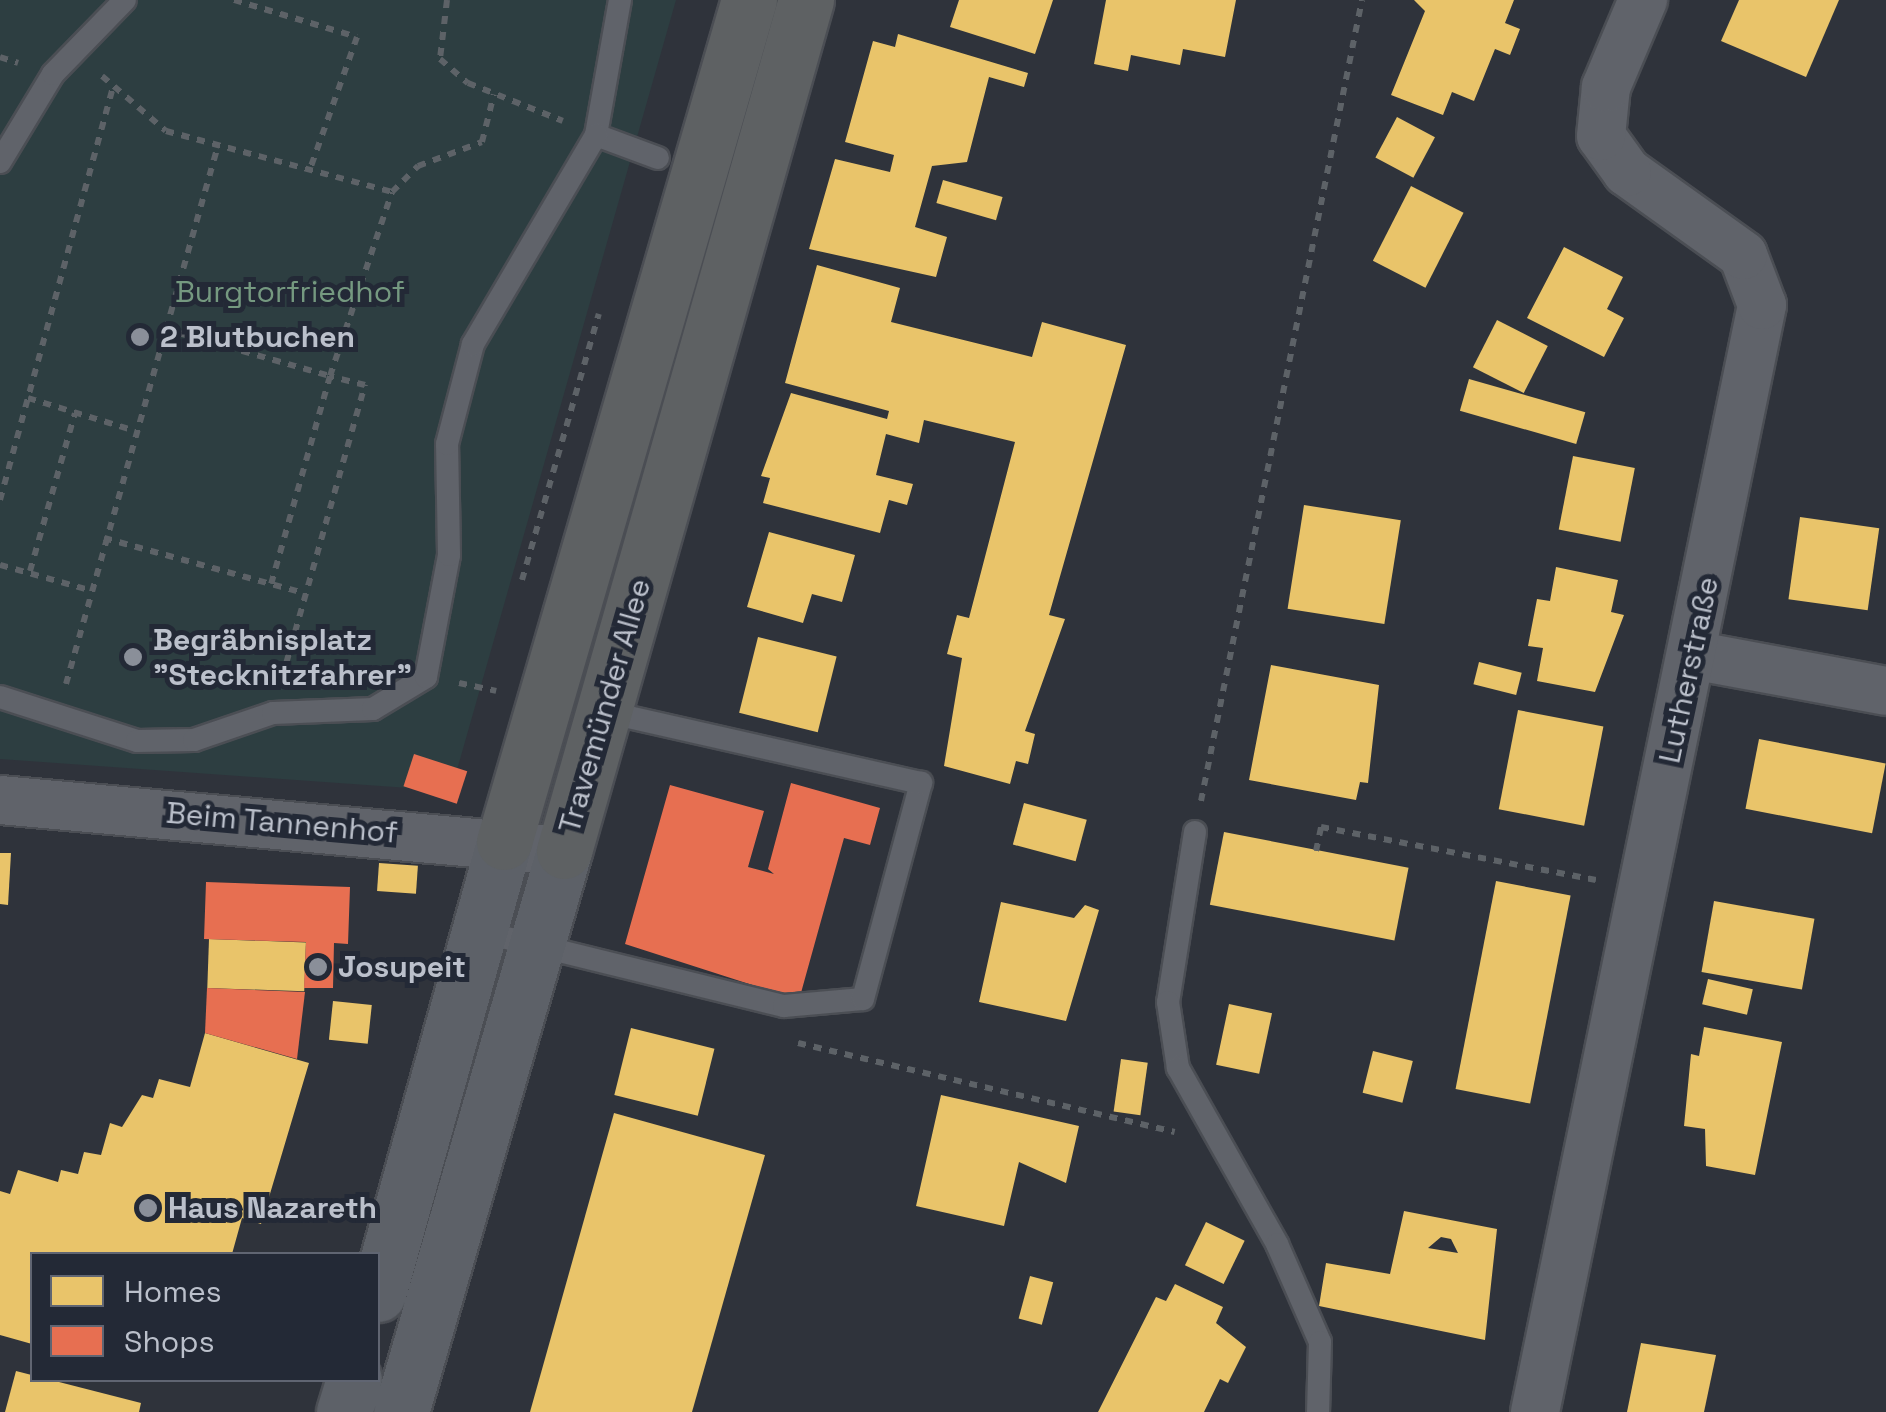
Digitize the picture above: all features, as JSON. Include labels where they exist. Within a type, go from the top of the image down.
[{"type":"highway","name":"Travemünder Allee","points":[[504,842],[749,0]]},
{"type":"highway","name":"Travemünder Allee","points":[[564,851],[806,0]]},
{"type":"main road","name":"Travemünder Allee","points":[[380,1287],[504,842]]},
{"type":"main road","name":"Travemünder Allee","points":[[401,1412],[564,851]]},
{"type":"main road","points":[[344,1412],[353,1382]]},
{"type":"street","name":"Lutherstraße","points":[[1534,1412],[1762,305],[1743,255],[1627,172],[1601,136],[1606,87],[1643,0]]},
{"type":"street","points":[[1692,654],[1886,691]]},
{"type":"street","name":"Beim Tannenhof","points":[[0,800],[504,842],[564,851]]},
{"type":"lane","points":[[0,162],[77,50],[126,0]]},
{"type":"lane","points":[[0,697],[156,740],[194,740],[273,713],[374,709],[426,677],[448,555],[447,444],[473,344],[596,135],[620,0]]},
{"type":"lane","points":[[596,135],[658,158]]},
{"type":"lane","points":[[478,932],[784,1006],[864,999],[920,783],[604,712]]},
{"type":"lane","points":[[1195,832],[1168,1002],[1178,1068],[1215,1142],[1277,1244],[1320,1342],[1318,1412]]},
{"type":"path","points":[[234,0],[357,37],[309,172]]},
{"type":"path","points":[[446,0],[440,59],[494,94],[596,135]]},
{"type":"path","points":[[1195,832],[1362,0]]},
{"type":"path","points":[[77,50],[113,88],[166,132],[217,149],[392,192]]},
{"type":"path","points":[[0,500],[113,88]]},
{"type":"path","points":[[271,584],[330,376],[392,192],[418,166],[482,142],[494,94]]},
{"type":"path","points":[[58,715],[89,590],[217,149]]},
{"type":"path","points":[[164,329],[365,386],[273,713]]},
{"type":"path","points":[[28,398],[135,431]]},
{"type":"path","points":[[30,571],[76,413]]},
{"type":"path","points":[[104,538],[304,593]]},
{"type":"path","points":[[0,565],[89,590]]},
{"type":"path","points":[[426,677],[507,693]]},
{"type":"path","points":[[1316,851],[1322,827],[1643,889]]},
{"type":"path","points":[[780,1038],[1215,1142]]},
{"type":"green space","name":"Burgtorfriedhof","points":[[0,0],[676,0],[451,791],[0,759]]},
{"type":"building: Homes","points":[[959,0],[1053,0],[1035,54],[950,27]]},
{"type":"building: Homes","points":[[1106,0],[1236,0],[1225,57],[1183,49],[1180,65],[1131,55],[1128,71],[1094,64]]},
{"type":"building: Homes","points":[[1414,0],[1514,0],[1505,23],[1520,29],[1510,55],[1495,49],[1474,101],[1452,92],[1443,115],[1391,95],[1425,11]]},
{"type":"building: Homes","points":[[1739,0],[1839,0],[1806,77],[1721,41]]},
{"type":"building: Homes","points":[[898,34],[1028,73],[1024,87],[989,77],[967,162],[932,166],[915,227],[947,237],[936,277],[809,249],[835,159],[890,172],[894,155],[845,142],[873,41],[895,47]]},
{"type":"building: Homes","points":[[1397,117],[1435,137],[1413,178],[1375,158]]},
{"type":"building: Homes","points":[[943,180],[1003,197],[996,220],[936,203]]},
{"type":"building: Homes","points":[[1411,186],[1464,213],[1425,288],[1373,261]]},
{"type":"building: Homes","points":[[1564,247],[1623,277],[1607,309],[1624,318],[1604,357],[1527,318]]},
{"type":"building: Homes","points":[[817,265],[900,288],[891,322],[1032,357],[1042,322],[1126,345],[1049,615],[1065,619],[1025,731],[1035,734],[1028,764],[1016,761],[1010,784],[944,766],[962,658],[947,654],[957,615],[969,618],[1015,442],[924,420],[919,443],[886,434],[876,475],[913,484],[907,505],[889,500],[880,533],[763,503],[770,478],[761,476],[791,393],[887,419],[889,411],[785,383]]},
{"type":"building: Homes","points":[[1497,320],[1548,346],[1524,393],[1473,367]]},
{"type":"building: Homes","points":[[1469,379],[1585,412],[1576,444],[1460,411]]},
{"type":"building: Homes","points":[[1573,456],[1635,468],[1621,542],[1559,530]]},
{"type":"building: Homes","points":[[1304,505],[1401,520],[1384,624],[1288,609]]},
{"type":"building: Homes","points":[[1800,517],[1879,528],[1868,610],[1788,599]]},
{"type":"building: Homes","points":[[769,532],[855,555],[842,602],[812,594],[803,623],[747,607]]},
{"type":"building: Homes","points":[[1556,567],[1618,580],[1611,612],[1624,615],[1595,692],[1537,681],[1543,648],[1528,646],[1537,599],[1550,601]]},
{"type":"building: Homes","points":[[758,637],[837,657],[818,732],[739,713]]},
{"type":"building: Homes","points":[[1479,662],[1522,673],[1516,695],[1473,684]]},
{"type":"building: Homes","points":[[1271,665],[1379,685],[1368,783],[1360,782],[1356,800],[1249,780]]},
{"type":"building: Homes","points":[[1518,710],[1603,727],[1584,826],[1499,809]]},
{"type":"building: Homes","points":[[1759,739],[1886,764],[1872,833],[1745,809]]},
{"type":"building: Homes","points":[[1024,803],[1087,820],[1076,861],[1013,845]]},
{"type":"building: Homes","points":[[1224,832],[1409,868],[1394,941],[1210,905]]},
{"type":"building: Homes","points":[[0,853],[11,853],[8,905],[0,904]]},
{"type":"building: Homes","points":[[379,863],[418,866],[416,894],[377,891]]},
{"type":"building: Homes","points":[[1496,881],[1571,896],[1530,1104],[1456,1089]]},
{"type":"building: Homes","points":[[1714,901],[1814,919],[1802,990],[1701,972]]},
{"type":"building: Homes","points":[[1001,902],[1074,918],[1085,905],[1099,910],[1066,1021],[979,1002]]},
{"type":"building: Homes","points":[[209,939],[306,942],[304,991],[207,988]]},
{"type":"building: Homes","points":[[1708,979],[1753,989],[1747,1015],[1702,1004]]},
{"type":"building: Homes","points":[[333,1001],[372,1005],[368,1044],[329,1040]]},
{"type":"building: Homes","points":[[1229,1004],[1272,1013],[1259,1074],[1216,1065]]},
{"type":"building: Homes","points":[[1704,1027],[1782,1042],[1755,1175],[1706,1166],[1705,1129],[1684,1126],[1691,1054],[1699,1056]]},
{"type":"building: Homes","points":[[631,1028],[714,1049],[698,1116],[614,1095]]},
{"type":"building: Homes","points":[[205,1033],[309,1063],[261,1224],[242,1218],[233,1252],[30,1252],[30,1343],[0,1335],[0,1191],[10,1194],[18,1170],[58,1182],[61,1170],[78,1174],[84,1152],[101,1155],[110,1123],[122,1127],[142,1095],[153,1098],[159,1079],[190,1087]]},
{"type":"building: Homes","points":[[1373,1051],[1413,1061],[1402,1103],[1363,1093]]},
{"type":"building: Homes","points":[[1121,1059],[1148,1063],[1140,1115],[1114,1111]]},
{"type":"building: Homes","points":[[941,1095],[1079,1126],[1066,1183],[1019,1162],[1004,1226],[916,1206]]},
{"type":"building: Homes","points":[[614,1113],[765,1155],[692,1412],[530,1412]]},
{"type":"building: Homes","points":[[1404,1211],[1497,1229],[1485,1340],[1319,1306],[1326,1263],[1390,1274]],"holes":[[[1441,1237],[1451,1239],[1458,1253],[1428,1248]]]},
{"type":"building: Homes","points":[[1206,1222],[1245,1241],[1224,1284],[1185,1265]]},
{"type":"building: Homes","points":[[1030,1276],[1053,1282],[1042,1325],[1019,1319]]},
{"type":"building: Homes","points":[[1175,1284],[1223,1307],[1216,1323],[1246,1347],[1228,1383],[1220,1379],[1204,1412],[1098,1412],[1156,1297],[1166,1301]]},
{"type":"building: Homes","points":[[1641,1343],[1716,1355],[1704,1412],[1627,1412]]},
{"type":"building: Homes","points":[[16,1371],[30,1375],[30,1382],[59,1382],[141,1403],[139,1412],[5,1412]]},
{"type":"building: Shops","points":[[414,754],[467,771],[457,804],[403,786]]},
{"type":"building: Shops","points":[[791,783],[880,808],[870,845],[844,838],[799,1000],[625,944],[670,785],[764,811],[748,867],[774,874],[768,869]]},
{"type":"building: Shops","points":[[206,882],[350,887],[348,944],[334,943],[333,988],[304,988],[306,942],[204,939]]},
{"type":"building: Shops","points":[[207,988],[305,992],[297,1059],[205,1033]]},
{"type":"place","name":"2 Blutbuchen","points":[[140,337]]},
{"type":"place","name":"Begräbnisplatz \"Stecknitzfahrer\"","points":[[133,657]]},
{"type":"place","name":"Josupeit","points":[[318,967]]},
{"type":"place","name":"Haus Nazareth","points":[[148,1208]]}]
